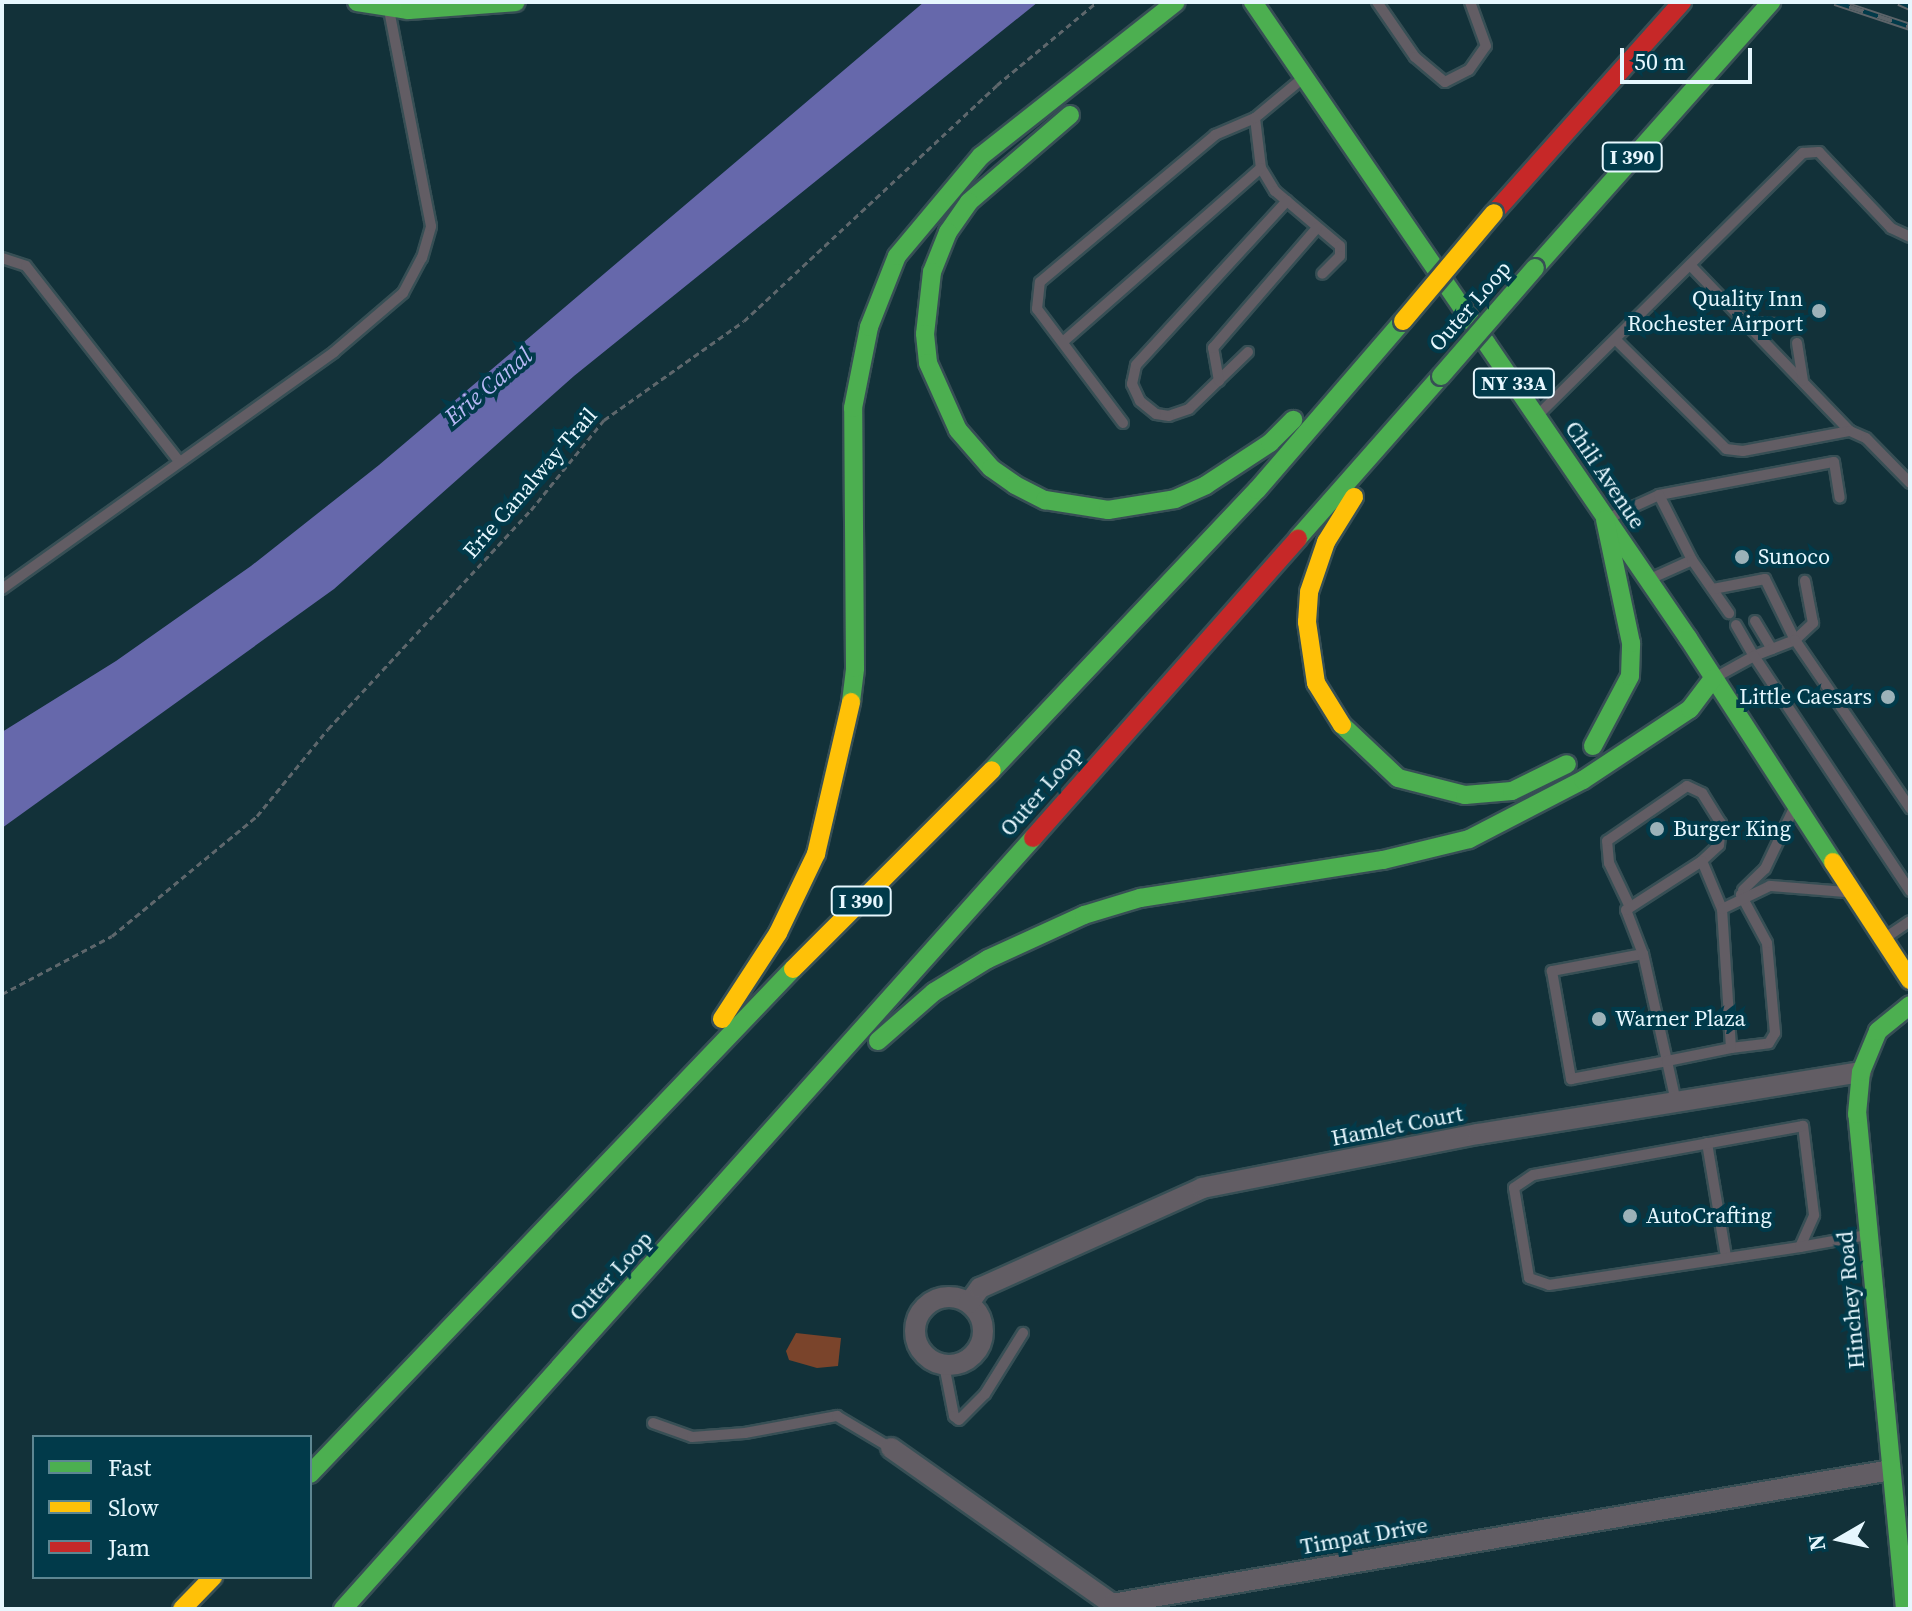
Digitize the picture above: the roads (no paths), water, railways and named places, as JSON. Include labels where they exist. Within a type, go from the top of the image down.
[{"type":"main road","points":[[357,2],[388,7],[516,2]]},
{"type":"main road","points":[[668,1095],[778,933],[816,854],[832,803],[855,668],[853,408],[869,327],[897,256],[981,156],[1176,2]]},
{"type":"main road","name":"Chili Avenue","points":[[1253,2],[1648,580],[1910,980]]},
{"type":"main road","name":"Outer Loop","points":[[343,1609],[732,1178],[1771,2]]},
{"type":"main road","name":"Outer Loop","points":[[312,1472],[668,1095],[1090,671],[1257,490],[1494,213],[1676,9]]},
{"type":"main road","points":[[1083,105],[969,202],[948,232],[932,272],[925,334],[936,389],[958,430],[991,468],[1015,485],[1045,500],[1108,510],[1175,499],[1270,443],[1326,385],[1403,321]]},
{"type":"main road","points":[[1372,452],[1355,496],[1326,542],[1309,592],[1307,622],[1316,683],[1348,734],[1398,778],[1465,795],[1512,791],[1541,781],[1628,723]]},
{"type":"main road","points":[[1593,746],[1630,676],[1631,643],[1605,520]]},
{"type":"main road","points":[[732,1178],[889,1029],[988,959],[1084,915],[1140,898],[1383,860],[1469,839],[1583,780],[1690,709],[1713,679]]},
{"type":"main road","points":[[1676,692],[1713,679]]},
{"type":"main road","name":"Hinchey Road","points":[[1905,1609],[1857,1114],[1861,1072],[1878,1031],[1910,1005]]},
{"type":"main road","points":[[182,1609],[211,1579]]},
{"type":"street","name":"Hamlet Court","points":[[969,1303],[980,1288],[1202,1188],[1676,1102],[1861,1072]]},
{"type":"street","points":[[937,1298],[969,1303],[982,1321],[981,1344],[966,1360],[944,1365],[917,1345],[920,1312],[937,1298]]},
{"type":"street","name":"Timpat Drive","points":[[891,1448],[1112,1604],[1891,1470]]},
{"type":"lane","points":[[1377,2],[1415,57],[1445,82],[1469,70],[1486,46],[1470,2]]},
{"type":"lane","points":[[2,589],[178,460],[334,352],[403,293],[422,258],[431,226],[388,7]]},
{"type":"lane","points":[[1123,423],[1037,309],[1040,282],[1215,135],[1255,118],[1304,77]]},
{"type":"lane","points":[[1255,118],[1261,168],[1287,201],[1340,246],[1340,256],[1322,274]]},
{"type":"lane","points":[[1536,416],[1811,150],[1819,152],[1891,228],[1910,237]]},
{"type":"lane","points":[[1064,341],[1261,168]]},
{"type":"lane","points":[[1248,352],[1189,409],[1169,416],[1156,414],[1140,401],[1132,384],[1136,365],[1287,201]]},
{"type":"lane","points":[[1219,381],[1213,348],[1317,228]]},
{"type":"lane","points":[[2,258],[26,266],[178,460]]},
{"type":"lane","points":[[1691,266],[1850,431],[1866,438],[1910,483]]},
{"type":"lane","points":[[1746,323],[1777,324]]},
{"type":"lane","points":[[1616,340],[1733,452],[1850,431]]},
{"type":"lane","points":[[1797,343],[1803,383]]},
{"type":"lane","points":[[1605,520],[1659,495],[1834,462],[1840,498]]},
{"type":"lane","points":[[1659,495],[1692,560],[1729,613]]},
{"type":"lane","points":[[1648,580],[1692,560]]},
{"type":"lane","points":[[1713,589],[1736,592],[1765,579],[1795,640],[1910,808]]},
{"type":"lane","points":[[1713,679],[1754,656],[1795,640],[1813,623],[1805,581]]},
{"type":"lane","points":[[1755,621],[1772,649]]},
{"type":"lane","points":[[1736,625],[1910,891]]},
{"type":"lane","points":[[1630,907],[1609,863],[1607,841],[1687,786],[1702,793],[1721,823],[1719,845],[1702,861],[1626,910],[1643,954],[1676,1102]]},
{"type":"lane","points":[[1722,909],[1741,895],[1772,858],[1775,840],[1795,806]]},
{"type":"lane","points":[[1702,861],[1722,909],[1731,1048]]},
{"type":"lane","points":[[1741,895],[1785,884],[1852,892]]},
{"type":"lane","points":[[1643,954],[1552,971],[1571,1079],[1769,1043],[1775,1033],[1767,943],[1741,895]]},
{"type":"lane","points":[[1883,940],[1910,921]]},
{"type":"lane","points":[[1800,1247],[1814,1215],[1803,1126],[1533,1175],[1514,1188],[1529,1278],[1549,1285],[1800,1247],[1869,1235]]},
{"type":"lane","points":[[1707,1143],[1726,1257]]},
{"type":"lane","points":[[944,1365],[954,1416],[959,1420],[985,1394],[1023,1333]]},
{"type":"lane","points":[[653,1423],[692,1437],[745,1433],[837,1416],[891,1448]]},
{"type":"water","name":"Erie Canal","points":[[924,2],[1038,2],[574,376],[334,589],[2,828],[2,732],[116,661],[251,566],[379,465]]},
{"type":"railway","points":[[1835,2],[1910,27]]},
{"type":"railway","points":[[1899,2],[1910,7]]},
{"type":"place","name":"Quality Inn Rochester Airport","points":[[1819,311]]},
{"type":"place","name":"Sunoco","points":[[1742,557]]},
{"type":"place","name":"Little Caesars","points":[[1888,697]]},
{"type":"place","name":"Burger King","points":[[1657,829]]},
{"type":"place","name":"Warner Plaza","points":[[1599,1019]]},
{"type":"place","name":"AutoCrafting","points":[[1630,1216]]}]
